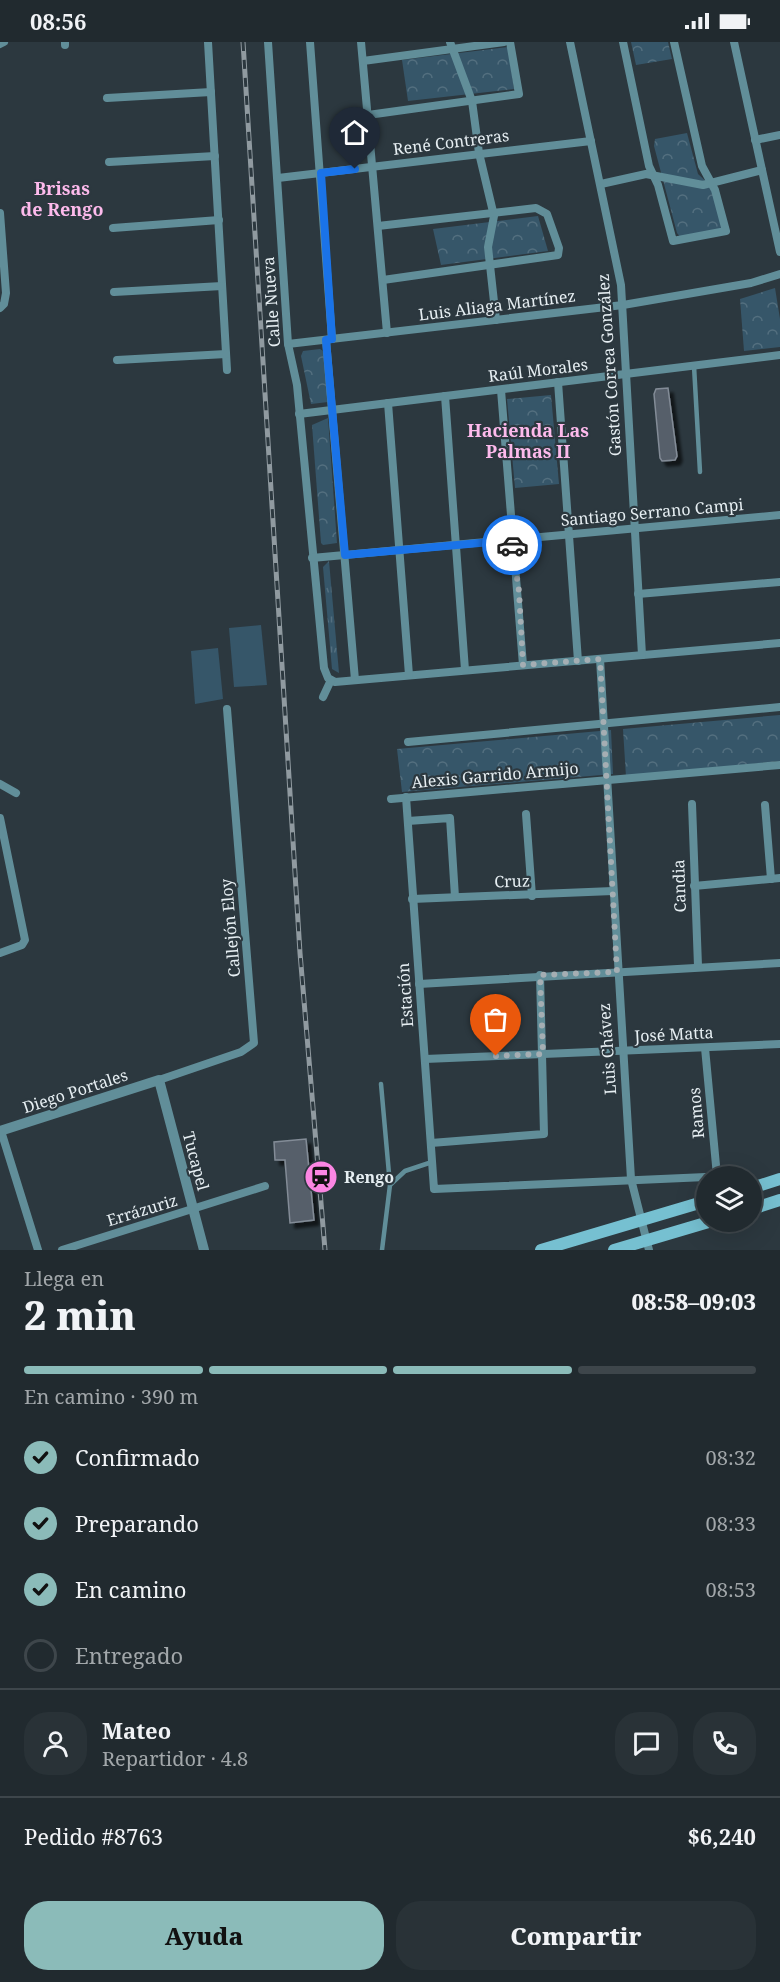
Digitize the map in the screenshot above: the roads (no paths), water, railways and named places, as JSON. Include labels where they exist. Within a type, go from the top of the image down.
[{"type":"main road","points":[[762,1185],[780,1179]]},
{"type":"main road","points":[[762,1206],[780,1200]]},
{"type":"main road","points":[[542,1250],[696,1204]]},
{"type":"main road","points":[[614,1250],[648,1245],[696,1227]]},
{"type":"street","points":[[208,42],[227,370]]},
{"type":"street","name":"Calle Nueva","points":[[268,42],[288,344],[297,385],[324,668],[333,681]]},
{"type":"street","points":[[310,42],[321,173],[332,410],[355,680]]},
{"type":"street","points":[[361,42],[387,333]]},
{"type":"street","points":[[363,61],[451,45],[504,42]]},
{"type":"street","points":[[368,115],[519,94],[510,42]]},
{"type":"street","name":"Gastón Correa González","points":[[570,42],[601,183],[623,305],[642,655]]},
{"type":"street","points":[[623,42],[649,166],[673,241],[726,231],[712,183],[702,166],[674,42]]},
{"type":"street","points":[[734,42],[780,252]]},
{"type":"street","points":[[451,45],[472,101],[479,153],[493,213],[488,247],[496,320]]},
{"type":"street","points":[[107,98],[211,92]]},
{"type":"street","points":[[755,140],[780,135]]},
{"type":"street","name":"René Contreras","points":[[278,178],[591,141]]},
{"type":"street","points":[[109,162],[215,156]]},
{"type":"street","points":[[601,183],[653,174],[703,185],[762,170]]},
{"type":"street","points":[[378,226],[536,208],[547,214],[559,248],[558,255],[382,280]]},
{"type":"street","points":[[0,213],[6,293],[4,304],[0,308]]},
{"type":"street","points":[[113,228],[219,220]]},
{"type":"street","name":"Luis Aliaga Martínez","points":[[288,344],[623,305],[751,282],[780,274]]},
{"type":"street","points":[[114,292],[222,286]]},
{"type":"street","points":[[117,360],[226,354]]},
{"type":"street","name":"Raúl Morales","points":[[299,414],[780,355]]},
{"type":"street","points":[[558,382],[571,534],[578,661]]},
{"type":"street","points":[[501,390],[512,540],[519,591],[523,665]]},
{"type":"street","points":[[445,396],[458,545],[465,670]]},
{"type":"street","points":[[388,403],[409,675]]},
{"type":"street","name":"Santiago Serrano Campi","points":[[312,558],[780,515]]},
{"type":"street","points":[[638,594],[780,582]]},
{"type":"street","points":[[324,697],[333,681],[780,643]]},
{"type":"street","name":"Luis Chávez","points":[[600,659],[631,1179],[648,1245]]},
{"type":"street","points":[[408,742],[780,707]]},
{"type":"street","name":"Callejón Eloy","points":[[159,1080],[241,1052],[254,1042],[227,709]]},
{"type":"street","name":"Alexis Garrido Armijo","points":[[391,799],[780,765]]},
{"type":"street","points":[[0,784],[16,793]]},
{"type":"street","name":"Estación","points":[[406,797],[434,1190],[631,1179]]},
{"type":"street","name":"Candia","points":[[692,804],[698,966]]},
{"type":"street","points":[[694,886],[776,878],[765,805]]},
{"type":"street","points":[[526,814],[532,896]]},
{"type":"street","points":[[0,818],[25,931],[25,940],[22,945],[0,953]]},
{"type":"street","points":[[408,821],[450,818],[455,897]]},
{"type":"street","name":"Cruz","points":[[412,899],[613,891]]},
{"type":"street","points":[[420,984],[540,975],[780,963]]},
{"type":"street","points":[[431,1143],[543,1134],[540,975]]},
{"type":"street","name":"José Matta","points":[[425,1059],[780,1044]]},
{"type":"street","name":"Ramos","points":[[705,1048],[716,1166]]},
{"type":"street","name":"Diego Portales","points":[[0,1131],[159,1080]]},
{"type":"street","name":"Tucapel","points":[[159,1080],[204,1250]]},
{"type":"street","points":[[0,1131],[38,1250]]},
{"type":"street","points":[[631,1179],[696,1177]]},
{"type":"street","name":"Errázuriz","points":[[62,1250],[265,1186]]},
{"type":"lane","points":[[694,366],[700,472]]},
{"type":"lane","points":[[381,1084],[390,1185],[382,1250]]},
{"type":"lane","points":[[390,1185],[405,1171],[432,1162]]},
{"type":"railway","points":[[243,42],[300,953],[325,1250]]},
{"type":"place","name":"Rengo","points":[[321,1177]]},
{"type":"district","name":"Brisas de Rengo","points":[[62,199]]},
{"type":"district","name":"Hacienda Las Palmas II","points":[[528,441]]}]
